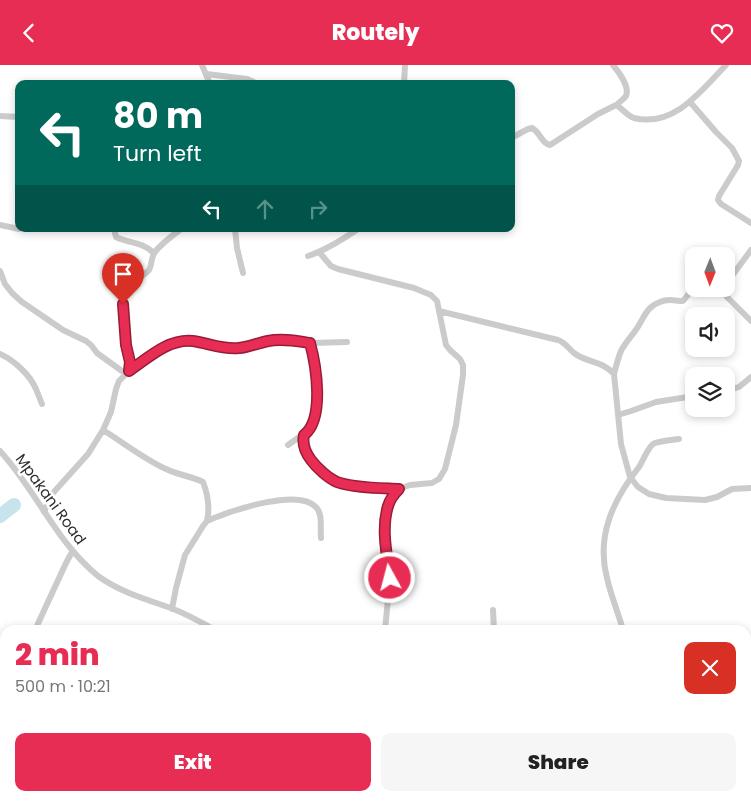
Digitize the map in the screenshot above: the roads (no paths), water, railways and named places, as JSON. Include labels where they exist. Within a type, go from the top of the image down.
[{"type":"street","points":[[202,65],[209,80]]},
{"type":"street","points":[[404,80],[405,65]]},
{"type":"street","points":[[515,136],[532,128],[538,131],[545,143],[550,145],[598,114],[617,105],[626,96],[626,91],[620,75],[613,65]]},
{"type":"street","points":[[617,105],[627,114],[634,117],[660,118],[681,109],[690,102],[726,65]]},
{"type":"street","points":[[207,74],[249,80]]},
{"type":"street","points":[[690,102],[732,148],[739,161],[718,200],[721,204],[751,223]]},
{"type":"street","points":[[0,116],[15,117]]},
{"type":"street","points":[[0,225],[15,228]]},
{"type":"street","points":[[115,232],[116,237],[140,244],[154,253]]},
{"type":"street","points":[[127,373],[130,362],[126,345],[123,304],[125,291],[132,281],[149,270],[154,253],[178,232]]},
{"type":"street","points":[[235,232],[243,273]]},
{"type":"street","points":[[308,256],[319,253],[354,232]]},
{"type":"street","points":[[735,271],[751,249]]},
{"type":"street","points":[[304,435],[302,442],[307,455],[315,465],[336,481],[356,486],[399,489],[410,485],[432,483],[438,479],[445,469],[456,425],[464,375],[460,359],[446,345],[436,301],[431,295],[414,288],[338,269],[331,266],[319,253]]},
{"type":"street","points":[[0,271],[5,284],[22,302],[63,330],[86,341],[97,353],[127,373]]},
{"type":"street","points":[[686,297],[683,301],[666,300],[648,309],[622,350],[614,374],[621,444],[630,477],[638,487],[649,494],[666,498],[705,500],[717,497],[732,489],[751,488]]},
{"type":"street","points":[[727,297],[751,321]]},
{"type":"street","points":[[439,311],[558,340],[566,344],[575,354],[603,365],[614,374]]},
{"type":"street","points":[[44,512],[52,493],[88,454],[103,430],[111,412],[119,381],[153,354],[176,342],[193,341],[223,348],[238,349],[278,340],[310,343],[347,342]]},
{"type":"street","points":[[288,445],[309,430],[315,416],[317,377],[310,343]]},
{"type":"street","points":[[0,354],[18,365],[29,378],[36,387],[42,404]]},
{"type":"street","points":[[735,388],[751,377]]},
{"type":"street","points":[[618,415],[656,402],[685,397]]},
{"type":"street","points":[[103,430],[164,468],[203,482],[210,512],[208,521]]},
{"type":"street","points":[[622,625],[606,577],[604,543],[606,526],[612,509],[630,477],[652,445],[658,442],[679,439]]},
{"type":"street","name":"Mpakani Road","points":[[0,451],[21,477],[72,552],[97,575],[130,594],[192,617],[206,625]]},
{"type":"street","points":[[386,625],[390,578],[386,553],[386,525],[388,505],[393,495],[399,489]]},
{"type":"street","points":[[172,609],[184,555],[208,521],[268,502],[289,499],[301,500],[317,508],[320,514],[320,537]]},
{"type":"street","points":[[36,625],[72,552]]},
{"type":"street","points":[[493,610],[494,625]]},
{"type":"waterway","points":[[0,516],[14,505]]}]
